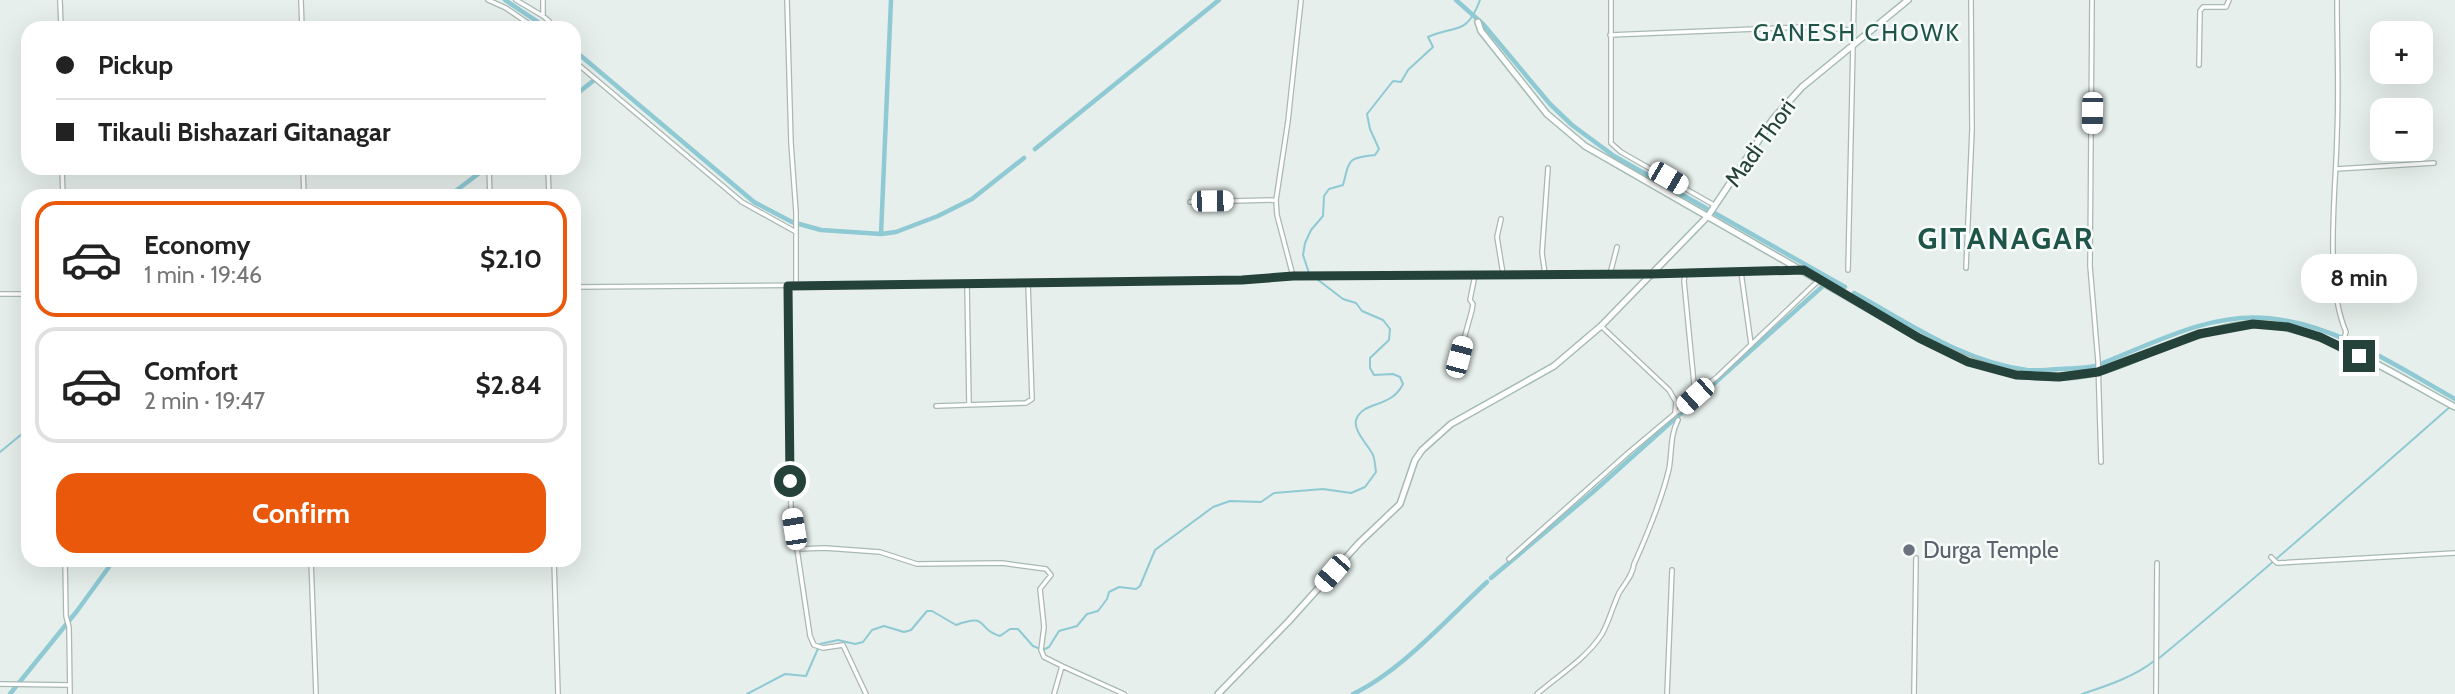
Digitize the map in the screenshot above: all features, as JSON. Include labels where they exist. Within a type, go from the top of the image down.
[{"type":"street","points":[[60,0],[61,21]]},
{"type":"street","points":[[301,0],[302,21]]},
{"type":"street","points":[[488,0],[525,21]]},
{"type":"street","points":[[516,0],[549,21]]},
{"type":"street","points":[[543,0],[543,16]]},
{"type":"street","points":[[787,0],[796,286]]},
{"type":"street","points":[[1293,276],[1277,215],[1276,200],[1288,121],[1301,0]]},
{"type":"street","points":[[1611,0],[1611,143],[1621,152],[1714,207]]},
{"type":"street","points":[[1848,270],[1854,0]]},
{"type":"street","name":"Madi Thori","points":[[1218,694],[1359,543],[1400,504],[1415,460],[1422,450],[1451,424],[1554,366],[1601,326],[1708,216],[1773,119],[1802,87],[1908,0]]},
{"type":"street","points":[[1966,268],[1971,142],[1971,0]]},
{"type":"street","points":[[2092,0],[2090,266],[2098,361],[2101,462]]},
{"type":"street","points":[[2199,65],[2200,11],[2203,7],[2226,7],[2229,0]]},
{"type":"street","points":[[2337,0],[2333,263],[2340,319],[2346,332],[2342,344]]},
{"type":"street","points":[[1478,22],[1481,30],[1546,114],[1585,146],[1919,338],[1968,362],[2016,375],[2059,377],[2098,371],[2199,334],[2253,324],[2288,327],[2342,344],[2455,407]]},
{"type":"street","points":[[1610,35],[1805,27],[1853,30]]},
{"type":"street","points":[[581,67],[741,202],[796,230]]},
{"type":"street","points":[[2336,169],[2434,163]]},
{"type":"street","points":[[1545,274],[1542,254],[1548,168]]},
{"type":"street","points":[[1190,202],[1276,200]]},
{"type":"street","points":[[1501,219],[1497,237],[1503,274]]},
{"type":"street","points":[[1610,274],[1617,247]]},
{"type":"street","points":[[581,287],[967,284],[1242,280],[1293,276],[1650,274],[1804,270]]},
{"type":"street","points":[[1741,272],[1751,344]]},
{"type":"street","points":[[1685,273],[1695,394]]},
{"type":"street","points":[[1459,357],[1472,310],[1473,304],[1469,300],[1475,275]]},
{"type":"street","points":[[1509,559],[1717,377],[1819,280]]},
{"type":"street","points":[[936,406],[1026,403],[1032,399],[1028,283]]},
{"type":"street","points":[[967,284],[969,405]]},
{"type":"street","points":[[788,286],[791,509],[810,636],[814,645],[823,648],[843,645],[850,654],[866,694]]},
{"type":"street","points":[[0,294],[21,294]]},
{"type":"street","points":[[1601,326],[1669,390],[1676,402],[1675,414],[1678,411]]},
{"type":"street","points":[[1537,694],[1581,659],[1602,633],[1620,592],[1634,570],[1634,564],[1651,525],[1670,467],[1674,427],[1678,420]]},
{"type":"street","points":[[797,549],[880,552],[917,564],[1002,563],[1046,569],[1051,575],[1040,589],[1044,627],[1041,650],[1044,657],[1124,694]]},
{"type":"street","points":[[2271,557],[2277,563],[2455,554]]},
{"type":"street","points":[[1914,694],[1916,558]]},
{"type":"street","points":[[2156,694],[2157,563]]},
{"type":"street","points":[[65,567],[70,694]]},
{"type":"street","points":[[311,567],[316,694]]},
{"type":"street","points":[[554,567],[558,694]]},
{"type":"street","points":[[1667,694],[1672,570]]},
{"type":"street","points":[[1054,694],[1062,666]]},
{"type":"street","points":[[0,684],[69,685]]},
{"type":"waterway","points":[[505,0],[536,21]]},
{"type":"waterway","points":[[881,234],[891,0]]},
{"type":"waterway","points":[[1035,149],[1219,0]]},
{"type":"waterway","points":[[1456,0],[1483,24],[1550,104],[1572,125],[1614,156],[1845,287]]},
{"type":"waterway","points":[[747,694],[785,674],[806,676],[820,644],[838,640],[855,644],[863,642],[872,630],[884,626],[904,632],[911,630],[927,611],[932,611],[956,625],[979,621],[1000,636],[1010,629],[1018,629],[1033,646],[1043,650],[1049,647],[1059,631],[1077,626],[1087,614],[1098,611],[1109,592],[1119,587],[1136,589],[1140,586],[1155,550],[1213,507],[1230,501],[1261,502],[1274,493],[1323,489],[1351,493],[1365,487],[1376,472],[1375,463],[1357,429],[1356,420],[1365,409],[1392,397],[1403,384],[1400,377],[1393,374],[1374,375],[1370,368],[1370,358],[1389,340],[1390,329],[1383,320],[1362,311],[1356,303],[1343,299],[1309,273],[1303,255],[1305,243],[1311,230],[1323,216],[1324,196],[1329,189],[1343,185],[1351,161],[1375,155],[1379,149],[1367,114],[1393,81],[1401,82],[1408,70],[1433,47],[1428,37],[1465,24],[1480,0]]},
{"type":"waterway","points":[[581,56],[754,202],[792,222],[821,230],[881,234],[896,232],[972,199],[1024,158]]},
{"type":"waterway","points":[[581,90],[593,81]]},
{"type":"waterway","points":[[458,189],[477,175]]},
{"type":"waterway","points":[[1491,578],[1593,492],[1823,286]]},
{"type":"waterway","points":[[1854,293],[1959,350],[2003,366],[2031,370],[2095,366],[2179,332],[2222,320],[2267,318],[2292,322],[2365,348],[2455,399]]},
{"type":"waterway","points":[[2158,659],[2451,406]]},
{"type":"waterway","points":[[0,452],[21,435]]},
{"type":"waterway","points":[[10,694],[109,567]]},
{"type":"waterway","points":[[1353,694],[1406,658],[1487,582]]},
{"type":"waterway","points":[[2082,694],[2129,676],[2154,661]]},
{"type":"place","name":"Durga Temple","points":[[1909,550]]},
{"type":"district","name":"GANESH CHOWK","points":[[1857,33]]},
{"type":"district","name":"GITANAGAR","points":[[2006,239]]},
{"type":"route","points":[[790,481],[788,286],[1804,270],[1919,338],[1968,362],[2016,375],[2059,377],[2098,372],[2199,334],[2253,324],[2288,327],[2320,337],[2359,356]]}]
